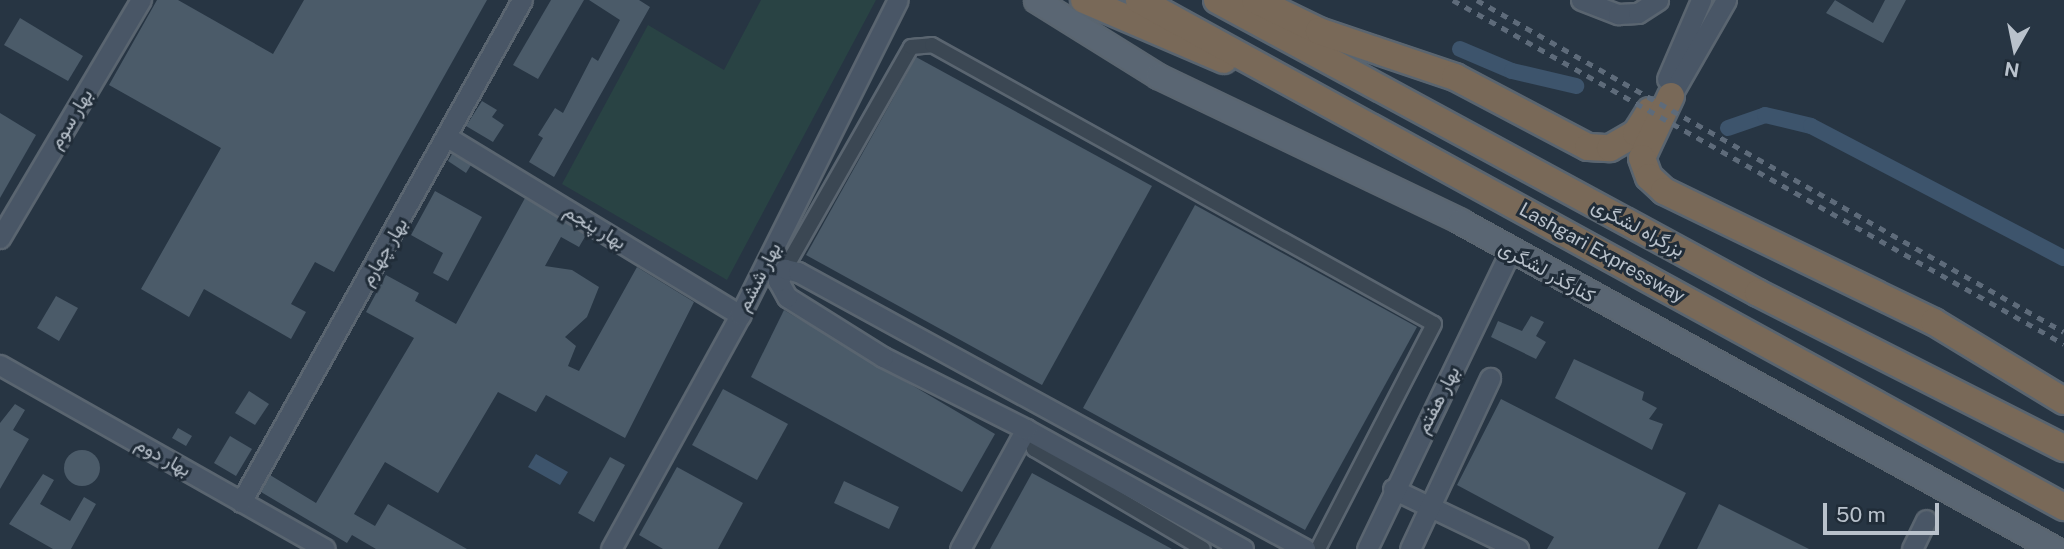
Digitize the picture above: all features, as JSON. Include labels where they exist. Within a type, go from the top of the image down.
[{"type":"highway","points":[[1084,0],[1188,48],[1308,93]]},
{"type":"highway","name":"Lashgari Expressway","points":[[1139,0],[2064,508]]},
{"type":"highway","name":"بزرگراه لشگری","points":[[1217,0],[1758,293],[2064,448]]},
{"type":"highway","points":[[1255,0],[1319,32],[1455,77],[1588,147],[1611,148],[1636,133],[1666,94]]},
{"type":"highway","points":[[1666,94],[1642,158],[1649,177],[1664,191],[1934,322],[2064,401]]},
{"type":"main road","name":"کنارگذر لشگری","points":[[1036,0],[1158,76],[1460,221],[1510,252],[2056,549]]},
{"type":"street","name":"بهار سوم","points":[[0,238],[141,0]]},
{"type":"street","name":"بهار چهارم","points":[[241,502],[449,138],[522,0]]},
{"type":"street","name":"بهار ششم","points":[[611,549],[740,315],[898,0]]},
{"type":"street","points":[[1581,0],[1618,14],[1638,13],[1658,0]]},
{"type":"street","points":[[1666,94],[1701,0]]},
{"type":"street","points":[[1666,94],[1726,0]]},
{"type":"street","points":[[1243,549],[1026,429],[883,357],[787,297],[778,281],[911,47],[932,45],[1434,324],[1318,549]]},
{"type":"street","name":"بهار پنجم","points":[[449,138],[740,315]]},
{"type":"street","name":"بهار هفتم","points":[[1367,549],[1393,489],[1510,252]]},
{"type":"street","points":[[785,269],[798,272],[1306,549]]},
{"type":"street","name":"بهار دوم","points":[[0,365],[325,549]]},
{"type":"street","points":[[1410,549],[1490,378]]},
{"type":"street","points":[[960,549],[1026,429]]},
{"type":"street","points":[[1026,429],[1034,449],[1203,549]]},
{"type":"street","points":[[1393,489],[1518,549]]},
{"type":"street","points":[[1912,549],[1926,520]]},
{"type":"green space","points":[[761,0],[876,0],[727,280],[562,184],[648,25],[724,70]]},
{"type":"water","points":[[536,454],[568,472],[560,485],[528,467]]},
{"type":"building","points":[[157,0],[178,0],[273,54],[304,0],[487,0],[334,272],[315,262],[291,304],[306,312],[291,339],[204,289],[189,317],[141,289],[221,148],[109,85]]},
{"type":"building","points":[[551,0],[584,0],[538,79],[513,65]]},
{"type":"building","points":[[589,0],[639,0],[650,7],[554,177],[529,162],[543,138],[538,135],[555,108],[563,113],[592,57],[598,61],[620,20]]},
{"type":"building","points":[[1835,0],[1873,23],[1885,0],[1906,0],[1883,43],[1826,13]]},
{"type":"building","points":[[20,18],[83,56],[68,81],[4,45]]},
{"type":"building","points":[[916,57],[1152,186],[1042,385],[806,255]]},
{"type":"building","points":[[482,101],[497,110],[492,117],[504,125],[493,142],[466,126]]},
{"type":"building","points":[[0,113],[36,135],[0,198]]},
{"type":"building","points":[[452,154],[471,165],[466,173],[448,161]]},
{"type":"building","points":[[435,191],[482,217],[448,281],[433,273],[443,253],[411,235]]},
{"type":"building","points":[[525,198],[586,235],[579,247],[561,237],[545,266],[572,270],[599,287],[587,317],[565,337],[576,346],[568,366],[579,371],[637,267],[694,302],[625,438],[546,395],[536,412],[498,392],[438,493],[385,462],[354,514],[375,526],[388,504],[467,549],[376,549],[352,535],[347,543],[261,492],[270,475],[316,503],[414,338],[366,312],[386,275],[419,293],[415,301],[456,324]]},
{"type":"building","points":[[1195,205],[1417,327],[1305,530],[1083,408]]},
{"type":"building","points":[[56,296],[78,308],[59,341],[37,328]]},
{"type":"building","points":[[784,310],[995,434],[962,492],[751,377]]},
{"type":"building","points":[[1531,316],[1544,322],[1536,336],[1546,342],[1536,359],[1491,337],[1498,321],[1522,331]]},
{"type":"building","points":[[1574,359],[1644,392],[1642,400],[1657,408],[1649,419],[1663,424],[1652,450],[1555,398]]},
{"type":"building","points":[[723,389],[788,424],[757,480],[692,445]]},
{"type":"building","points":[[249,391],[269,404],[255,425],[235,413]]},
{"type":"building","points":[[1501,399],[1686,493],[1658,549],[1547,549],[1554,537],[1457,485]]},
{"type":"building","points":[[15,404],[25,410],[13,430],[29,439],[0,489],[0,423]]},
{"type":"building","points":[[178,428],[192,436],[186,446],[172,438]]},
{"type":"building","points":[[230,436],[252,449],[236,476],[214,463]]},
{"type":"building","points":[[82,450],[95,455],[100,468],[95,481],[82,486],[69,481],[64,468],[69,455]]},
{"type":"building","points":[[610,457],[625,465],[594,522],[578,513]]},
{"type":"building","points":[[677,467],[743,503],[718,549],[663,549],[639,535]]},
{"type":"building","points":[[1032,473],[1172,549],[990,549]]},
{"type":"building","points":[[43,474],[54,480],[40,504],[70,521],[84,497],[96,504],[71,549],[53,549],[9,524]]},
{"type":"building","points":[[844,481],[899,507],[889,529],[834,503]]},
{"type":"building","points":[[1719,504],[1809,549],[1697,549]]},
{"type":"waterway","points":[[1460,49],[1512,71],[1576,86]]},
{"type":"waterway","points":[[1728,128],[1765,115],[1811,126],[2064,258]]},
{"type":"railway","points":[[1453,0],[2064,344]]},
{"type":"railway","points":[[1477,0],[2064,332]]}]
